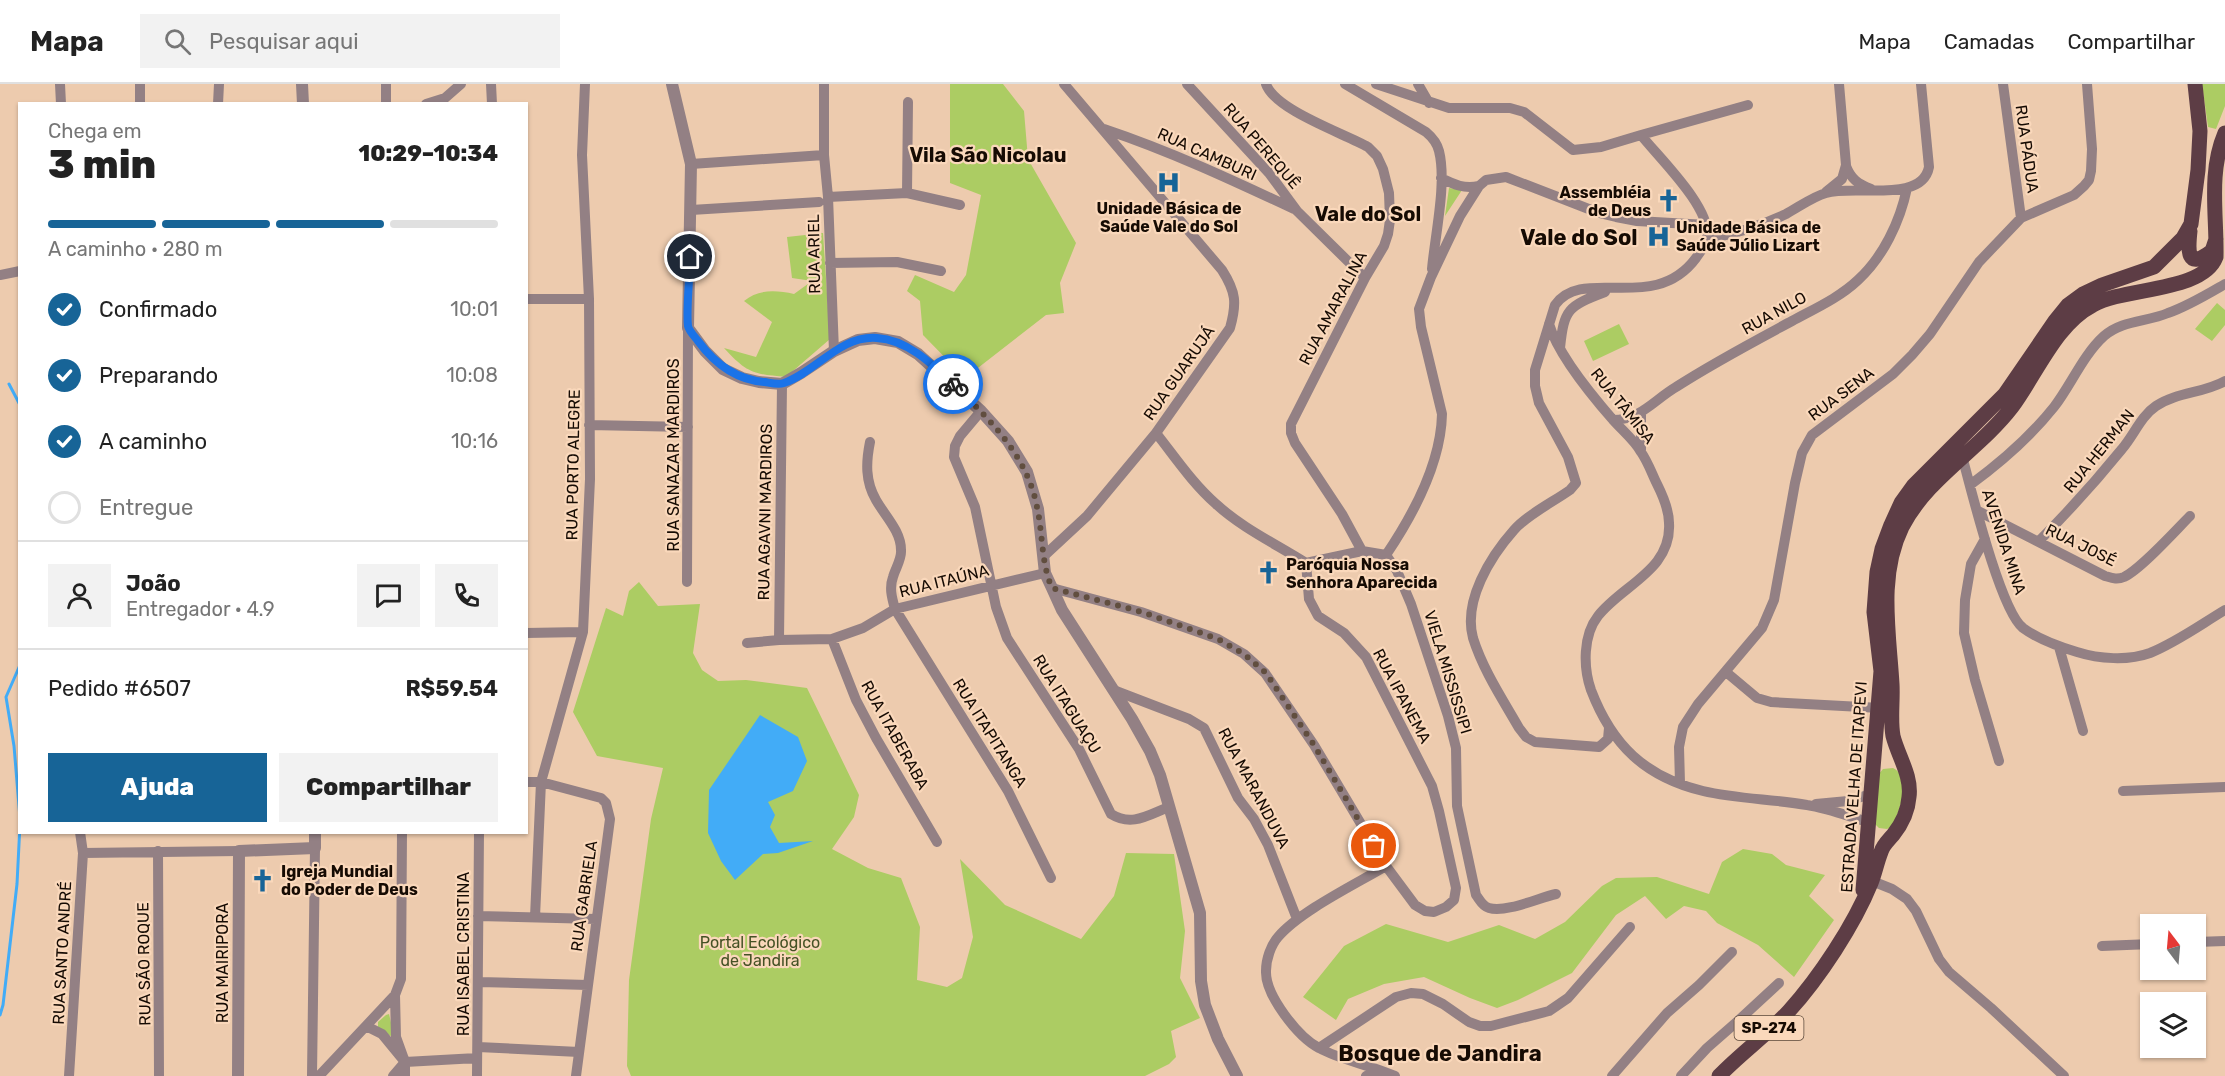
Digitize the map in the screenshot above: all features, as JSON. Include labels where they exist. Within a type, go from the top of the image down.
[{"type":"main road","name":"ESTRADA VELHA DE ITAPEVI","points":[[1862,902],[1880,708],[1881,671],[1874,612],[1877,572],[1882,549],[1901,503],[1914,485],[2005,394],[2068,305],[2083,294],[2102,285],[2154,267],[2176,247],[2191,224],[2198,170],[2200,131],[2195,84]]},
{"type":"main road","name":"ESTRADA VELHA DE ITAPEVI","points":[[1862,902],[1872,881],[1881,850],[1906,813],[1910,794],[1892,726],[1891,667],[1886,615],[1889,573],[1901,529],[1926,493],[2010,409],[2059,334],[2074,316],[2106,298],[2182,283],[2202,275],[2213,266],[2217,236],[2215,179],[2217,159],[2224,135]]},
{"type":"main road","points":[[2191,224],[2187,249],[2194,258],[2199,258],[2212,250],[2217,236]]},
{"type":"main road","points":[[1874,768],[1888,760],[1904,766]]},
{"type":"main road","points":[[1868,822],[1880,832],[1898,827]]},
{"type":"main road","name":"SP-274","points":[[1719,1076],[1742,1052],[1788,1012],[1828,959],[1862,902]]},
{"type":"street","points":[[60,84],[61,102]]},
{"type":"street","points":[[140,84],[140,102]]},
{"type":"street","points":[[218,102],[219,84]]},
{"type":"street","points":[[302,84],[303,102]]},
{"type":"street","points":[[386,84],[386,102]]},
{"type":"street","points":[[432,102],[445,98],[461,84]]},
{"type":"street","points":[[491,84],[492,102]]},
{"type":"street","name":"RUA PORTO ALEGRE","points":[[535,917],[541,782],[583,632],[590,517],[589,299],[582,155],[585,84]]},
{"type":"street","points":[[672,84],[691,164],[688,328],[705,351],[723,369],[750,380],[782,384],[834,351],[858,340],[875,338],[898,342],[918,354],[945,376],[981,411],[1008,441],[1027,472],[1038,509],[1046,573],[1052,588],[1062,609],[1116,691],[1150,751],[1160,775],[1200,913],[1200,981],[1205,1005],[1218,1039],[1237,1076]]},
{"type":"street","name":"RUA ARIEL","points":[[824,84],[823,199],[830,263],[834,351]]},
{"type":"street","name":"RUA GUARUJÁ","points":[[1045,555],[1087,516],[1156,433],[1230,328],[1235,299],[1222,270],[1064,84]]},
{"type":"street","name":"RUA PEREQUÊ","points":[[1187,84],[1269,173],[1297,211],[1365,278]]},
{"type":"street","name":"RUA AMARALINA","points":[[1266,84],[1269,91],[1282,104],[1368,147],[1377,156],[1383,169],[1389,193],[1390,220],[1384,246],[1365,278],[1290,424],[1294,443],[1342,514],[1362,551]]},
{"type":"street","points":[[1376,84],[1449,108],[1510,108],[1524,112],[1573,150],[1601,147],[1748,105]]},
{"type":"street","points":[[1418,84],[1429,103]]},
{"type":"street","points":[[1839,84],[1846,165],[1851,177],[1859,184],[1875,190]]},
{"type":"street","points":[[1826,193],[1906,188],[1919,184],[1927,177],[1929,167],[1921,84]]},
{"type":"street","name":"RUA PÁDUA","points":[[2003,84],[2021,218]]},
{"type":"street","name":"RUA SENA","points":[[1680,783],[1679,747],[1683,727],[1698,704],[1762,628],[1774,600],[1795,483],[1802,453],[1812,435],[1893,374],[1912,355],[1930,334],[1978,262],[2021,218],[2074,195],[2089,180],[2092,149],[2087,84]]},
{"type":"street","points":[[1351,86],[1426,132],[1434,139],[1439,149],[1441,178],[1431,277]]},
{"type":"street","points":[[908,102],[908,193]]},
{"type":"street","name":"RUA CAMBURI","points":[[1103,129],[1144,142],[1197,164],[1297,211]]},
{"type":"street","points":[[1609,728],[1605,744],[1592,748],[1535,742],[1526,737],[1482,660],[1473,638],[1471,624],[1474,599],[1483,577],[1515,528],[1570,490],[1576,483],[1568,457],[1539,403],[1535,386],[1535,370],[1554,305],[1574,289],[1662,285],[1685,272],[1707,239],[1707,225],[1694,199],[1641,135]]},
{"type":"street","points":[[691,164],[824,155]]},
{"type":"street","points":[[1707,239],[1767,222],[1826,193],[1842,179],[1846,165]]},
{"type":"street","points":[[1156,433],[1215,504],[1236,520],[1306,563],[1362,551],[1386,555],[1404,528],[1421,493],[1442,429],[1442,414],[1419,309],[1431,277],[1460,216],[1479,186],[1486,180],[1506,177],[1599,213],[1637,221],[1707,225]]},
{"type":"street","points":[[1441,178],[1454,185],[1479,186]]},
{"type":"street","name":"RUA NILO","points":[[1613,420],[1624,420],[1641,413],[1673,388],[1834,298],[1858,280],[1878,256],[1890,236],[1902,212],[1906,188]]},
{"type":"street","points":[[691,210],[908,193],[960,205]]},
{"type":"street","points":[[830,263],[897,262],[941,271]]},
{"type":"street","points":[[0,275],[18,271]]},
{"type":"street","points":[[1970,485],[1989,471],[2044,419],[2105,335],[2121,325],[2165,315],[2225,284]]},
{"type":"street","points":[[1539,357],[1560,348],[1564,318],[1570,309],[1578,303],[1614,288]]},
{"type":"street","points":[[528,299],[589,299]]},
{"type":"street","name":"RUA TÂMISA","points":[[1548,323],[1554,341],[1613,420],[1641,450],[1664,500],[1669,522],[1669,540],[1658,561],[1644,576],[1603,609],[1591,625],[1586,662],[1589,684],[1609,728],[1618,742],[1643,765],[1680,783],[1704,791],[1808,805],[1868,822]]},
{"type":"street","name":"RUA SANAZAR MARDIROS","points":[[687,582],[688,328]]},
{"type":"street","name":"RUA HERMAN","points":[[2039,541],[2083,497],[2154,407],[2168,399],[2216,386],[2225,381]]},
{"type":"street","name":"RUA AGAVNI MARDIROS","points":[[779,640],[782,384]]},
{"type":"street","name":"RUA ITAGUAÇU","points":[[981,411],[960,436],[955,446],[954,457],[975,507],[990,585],[1007,638],[1079,748],[1111,814],[1120,820],[1131,821],[1169,807]]},
{"type":"street","points":[[1641,413],[1641,450]]},
{"type":"street","points":[[589,425],[688,428]]},
{"type":"street","name":"AVENIDA MINA","points":[[1958,441],[1985,539],[2007,604],[2022,627],[2060,646],[2084,654],[2115,658],[2148,654],[2181,638],[2225,610]]},
{"type":"street","points":[[870,442],[866,461],[868,481],[876,500],[894,526],[902,551],[891,586],[895,609]]},
{"type":"street","name":"RUA JOSÉ","points":[[1978,511],[2115,579],[2124,577],[2135,569],[2190,516]]},
{"type":"street","points":[[1985,539],[1971,564],[1965,600],[1964,633],[1975,680],[2000,761]]},
{"type":"street","name":"VIELA MISSISSIPI","points":[[1386,555],[1397,571],[1411,604],[1448,716],[1456,748],[1457,806],[1476,895],[1482,904],[1500,909],[1556,894]]},
{"type":"street","name":"RUA IPANEMA","points":[[1306,563],[1309,599],[1318,616],[1344,633],[1366,657],[1432,786],[1440,811],[1454,877],[1454,900],[1446,907],[1434,912],[1425,911],[1415,905],[1386,866]]},
{"type":"street","name":"RUA ITAÚNA","points":[[747,643],[832,639],[863,628],[895,609],[1046,573]]},
{"type":"street","points":[[1052,588],[1142,612],[1218,639],[1244,654],[1266,673],[1314,745],[1386,866],[1297,919],[1278,937],[1269,954],[1266,972],[1272,994],[1302,1036],[1319,1048],[1395,1076]]},
{"type":"street","name":"RUA ITAPITANGA","points":[[895,609],[1008,790],[1051,878]]},
{"type":"street","points":[[528,633],[583,632]]},
{"type":"street","name":"RUA ITABERABA","points":[[832,639],[856,700],[937,843]]},
{"type":"street","points":[[2060,646],[2083,731]]},
{"type":"street","points":[[1726,672],[1757,698],[1771,702],[1880,708]]},
{"type":"street","name":"RUA MARANDUVA","points":[[1116,691],[1189,719],[1204,728],[1238,798],[1254,819],[1268,845],[1297,919]]},
{"type":"street","name":"RUA GABRIELA","points":[[528,782],[541,782],[601,798],[609,810],[610,819],[576,1076]]},
{"type":"street","points":[[2123,790],[2225,787]]},
{"type":"street","name":"RUA TÂMISA","points":[[1808,805],[1848,801],[1871,794]]},
{"type":"street","name":"RUA SANTO ANDRÉ","points":[[69,1076],[83,853],[80,834]]},
{"type":"street","points":[[312,1076],[315,834]]},
{"type":"street","points":[[402,834],[401,979],[395,995],[396,1037],[405,1062],[405,1076]]},
{"type":"street","name":"RUA ISABEL CRISTINA","points":[[477,1076],[479,834]]},
{"type":"street","points":[[83,853],[315,848]]},
{"type":"street","name":"RUA SÃO ROQUE","points":[[158,851],[159,1076]]},
{"type":"street","name":"RUA MAIRIPORA","points":[[238,1076],[239,851]]},
{"type":"street","points":[[1872,881],[1892,889],[1906,899],[1916,911],[1939,959],[1949,972],[2064,1076]]},
{"type":"street","points":[[478,916],[596,919]]},
{"type":"street","points":[[1319,1048],[1396,997],[1411,993],[1423,994],[1443,1004],[1469,1022],[1480,1026],[1491,1026],[1549,1011],[1568,998],[1630,927]]},
{"type":"street","points":[[2206,942],[2225,941]]},
{"type":"street","points":[[2102,946],[2140,944]]},
{"type":"street","points":[[1612,1076],[1667,1013],[1732,952]]},
{"type":"street","points":[[479,982],[588,985]]},
{"type":"street","points":[[1681,1076],[1707,1048],[1779,982]]},
{"type":"street","points":[[319,1076],[395,995]]},
{"type":"street","points":[[366,1026],[382,1034],[405,1062]]},
{"type":"street","points":[[393,1076],[405,1062],[477,1053],[579,1052]]},
{"type":"street","points":[[1366,1076],[1379,1070]]},
{"type":"green space","points":[[950,84],[1003,84],[1024,111],[1028,159],[1076,243],[1060,283],[1064,313],[1046,315],[965,378],[923,335],[920,301],[907,291],[915,275],[954,292],[966,275],[981,195],[950,183]]},
{"type":"green space","points":[[2202,84],[2225,84],[2225,106],[2216,129],[2208,127]]},
{"type":"green space","points":[[1449,188],[1462,190],[1445,216]]},
{"type":"green space","points":[[823,233],[830,339],[786,377],[751,371],[724,348],[756,357],[772,322],[744,301],[755,294],[768,291],[794,294],[812,281],[792,278],[787,237]]},
{"type":"green space","points":[[2217,303],[2225,310],[2225,325],[2212,341],[2195,329]]},
{"type":"green space","points":[[1619,324],[1629,344],[1593,361],[1584,341]]},
{"type":"green space","name":"Portal Ecológico de Jandira","points":[[639,582],[658,606],[700,604],[693,653],[702,670],[718,681],[746,680],[807,688],[859,795],[854,817],[832,849],[868,868],[901,878],[920,927],[917,980],[947,987],[962,978],[973,937],[960,859],[1005,905],[1081,939],[1114,896],[1126,853],[1174,854],[1185,931],[1180,978],[1200,1018],[1171,1031],[1176,1057],[1169,1064],[1145,1076],[631,1076],[627,1066],[629,980],[651,819],[663,768],[597,756],[573,712],[606,608],[623,616],[629,591]]},
{"type":"green space","points":[[1893,768],[1902,779],[1903,795],[1893,826],[1887,829],[1879,828],[1874,823],[1877,776],[1883,769]]},
{"type":"green space","points":[[1743,849],[1772,854],[1786,865],[1825,875],[1809,896],[1834,920],[1794,977],[1758,945],[1717,923],[1706,911],[1684,906],[1666,919],[1645,896],[1616,915],[1572,973],[1497,1008],[1424,977],[1384,984],[1348,999],[1336,1020],[1303,997],[1344,946],[1386,924],[1448,942],[1499,925],[1535,939],[1565,922],[1602,886],[1616,878],[1657,877],[1709,894],[1722,862]]},
{"type":"green space","points":[[389,1014],[395,1039],[378,1027],[378,1022]]},
{"type":"water","points":[[760,715],[798,737],[807,761],[793,791],[768,802],[775,815],[770,827],[779,843],[813,841],[778,853],[763,854],[735,880],[721,861],[708,833],[709,790]]},
{"type":"waterway","points":[[9,384],[18,401]]},
{"type":"waterway","points":[[18,670],[6,697],[14,746],[18,794]]},
{"type":"waterway","points":[[0,1015],[17,884],[20,834]]},
{"type":"way so far","points":[[953,384],[1008,441],[1027,472],[1038,509],[1046,573],[1052,588],[1142,612],[1218,639],[1244,654],[1266,673],[1314,745],[1374,846]]},
{"type":"place","name":"Unidade Básica de Saúde Vale do Sol","points":[[1169,183]]},
{"type":"place","name":"Assembléia de Deus","points":[[1669,201]]},
{"type":"place","name":"Unidade Básica de Saúde Júlio Lizart","points":[[1658,236]]},
{"type":"place","name":"Paróquia Nossa Senhora Aparecida","points":[[1268,573]]},
{"type":"place","name":"Igreja Mundial do Poder de Deus","points":[[263,880]]},
{"type":"district","name":"Vila São Nicolau","points":[[988,155]]},
{"type":"district","name":"Vale do Sol","points":[[1368,214]]},
{"type":"district","name":"Vale do Sol","points":[[1579,237]]},
{"type":"district","name":"Bosque de Jandira","points":[[1440,1053]]},
{"type":"route","points":[[690,257],[688,328],[705,351],[723,369],[742,378],[782,384],[834,351],[858,340],[875,338],[898,342],[918,354],[953,384]]}]
